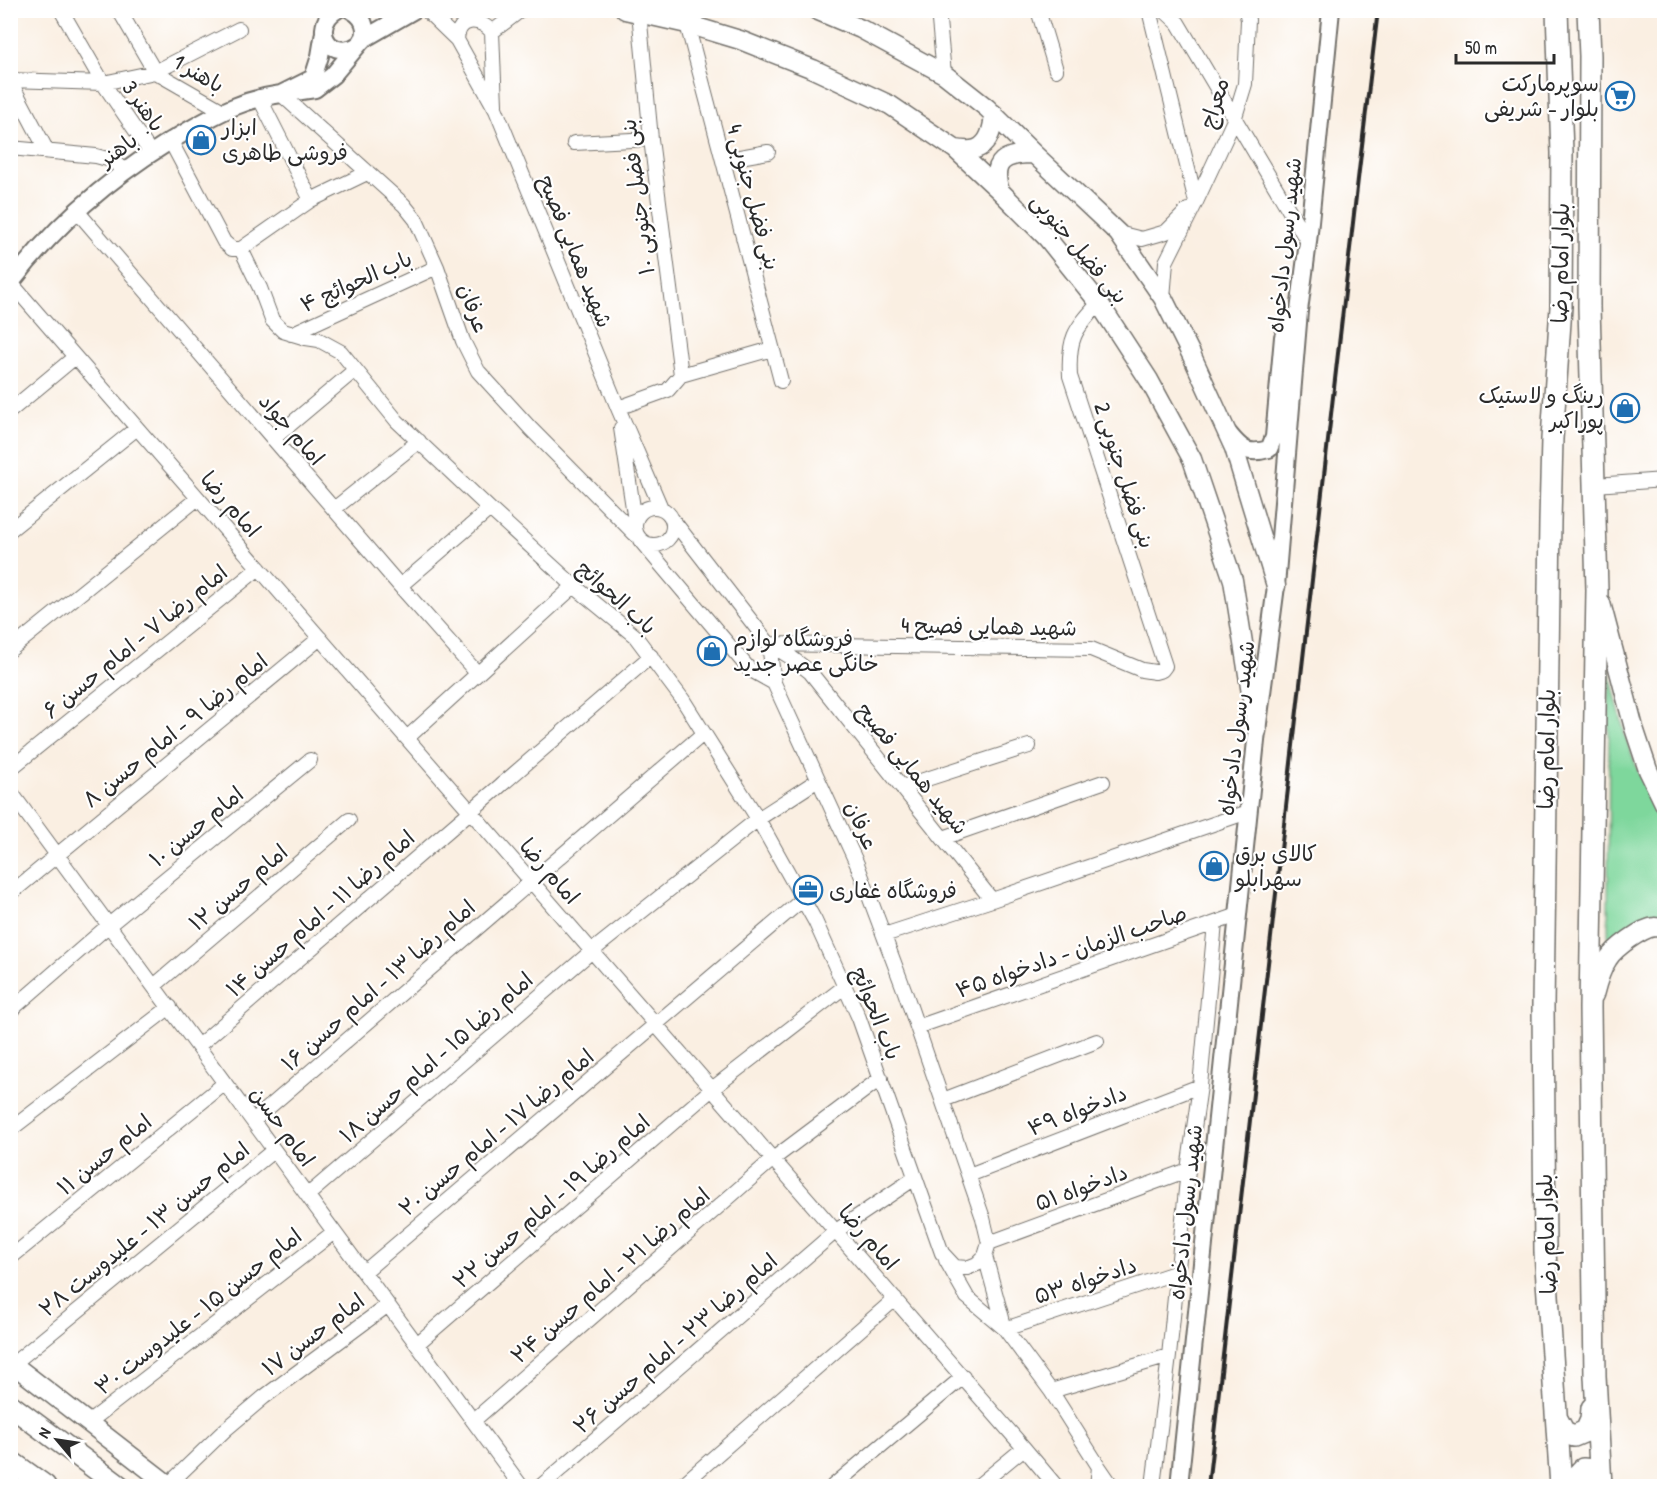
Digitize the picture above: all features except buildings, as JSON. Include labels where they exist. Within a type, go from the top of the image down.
[{"type":"main road","name":"بنی فضل جنوبی","points":[[816,10],[861,29],[944,74],[994,114],[1118,233],[1163,298],[1226,430],[1234,448],[1276,586]]},
{"type":"main road","name":"بلوار امام رضا","points":[[1557,10],[1562,153],[1561,308],[1552,439],[1550,509],[1543,1018],[1545,1252],[1561,1486]]},
{"type":"main road","name":"بلوار امام رضا","points":[[1588,10],[1590,56],[1589,307],[1598,590],[1590,1008],[1595,1376],[1601,1484]]},
{"type":"main road","name":"بنی فضل جنوبی","points":[[632,11],[740,40],[813,69],[890,105],[955,149],[1047,238],[1099,303],[1149,380],[1192,459],[1233,580],[1257,731]]},
{"type":"main road","points":[[955,149],[977,149],[985,143],[993,126],[994,114]]},
{"type":"main road","points":[[1000,191],[996,171],[1000,165],[1016,154],[1034,154]]},
{"type":"main road","points":[[1598,590],[1634,728],[1648,770],[1665,803]]},
{"type":"main road","points":[[1590,1008],[1598,979],[1607,960],[1617,947],[1633,936],[1653,927],[1665,929]]},
{"type":"main road","points":[[12,1363],[169,1486]]},
{"type":"main road","points":[[1557,1419],[1564,1432],[1574,1436],[1586,1431],[1591,1420],[1595,1376]]},
{"type":"main road","points":[[10,1405],[119,1486]]},
{"type":"main road","points":[[10,1461],[45,1486]]},
{"type":"main road","points":[[1569,1486],[1583,1469],[1594,1470],[1601,1484]]},
{"type":"street","name":"باهنر 3","points":[[62,10],[103,83],[151,153]]},
{"type":"street","points":[[119,10],[155,72]]},
{"type":"street","points":[[337,10],[323,22],[326,40],[338,50],[353,48],[361,42],[365,33],[361,18],[351,10]]},
{"type":"street","name":"باهنر","points":[[11,284],[39,248],[124,170],[170,140],[223,111],[259,97],[315,89],[333,75],[361,42],[414,10]]},
{"type":"street","name":"شهید همایی فصیح","points":[[426,10],[457,40],[496,110],[661,508]]},
{"type":"street","points":[[457,40],[457,31],[461,25],[474,21],[481,23],[492,32],[521,10]]},
{"type":"street","points":[[938,10],[944,74]]},
{"type":"street","points":[[1038,10],[1056,70]]},
{"type":"street","points":[[1149,10],[1196,202]]},
{"type":"street","points":[[1164,10],[1178,23],[1308,242]]},
{"type":"street","name":"معراج","points":[[1163,298],[1166,262],[1234,120],[1245,84],[1248,20],[1246,10]]},
{"type":"street","name":"شهید رسول دادخواه","points":[[1179,1486],[1248,812],[1276,586],[1299,311],[1331,10]]},
{"type":"street","name":"بنی فضل جنوبی ۱۰","points":[[632,11],[681,375]]},
{"type":"street","name":"باهنر","points":[[281,94],[313,78],[320,56],[323,22]]},
{"type":"street","name":"بنی فضل جنوبی 4","points":[[687,24],[781,381]]},
{"type":"street","points":[[47,151],[10,81],[103,83],[155,72],[239,29]]},
{"type":"street","name":"شهید همایی فصیح","points":[[492,32],[496,110]]},
{"type":"street","name":"باهنر 1","points":[[155,72],[223,111]]},
{"type":"street","name":"عرفان","points":[[281,94],[404,205],[416,220],[437,267],[463,341],[477,371],[531,429],[637,532],[749,669],[774,683],[857,864],[917,1027],[983,1218],[987,1250],[1005,1329]]},
{"type":"street","points":[[259,97],[311,200]]},
{"type":"street","points":[[574,143],[651,139]]},
{"type":"street","points":[[170,140],[224,242],[232,249],[241,249],[311,200],[367,173]]},
{"type":"street","points":[[10,148],[96,156],[111,160],[124,170]]},
{"type":"street","points":[[723,160],[768,152]]},
{"type":"street","name":"معراج","points":[[1118,233],[1142,239],[1166,232],[1196,202]]},
{"type":"street","name":"امام جواد","points":[[77,211],[477,673]]},
{"type":"street","points":[[241,249],[260,288],[272,320],[283,331],[291,334]]},
{"type":"street","name":"باب الحوائج ۴","points":[[291,334],[437,267]]},
{"type":"street","name":"امام رضا","points":[[11,284],[1056,1486]]},
{"type":"street","name":"بنی فضل جنوبی 2","points":[[1099,303],[1081,323],[1072,340],[1069,355],[1070,376],[1166,666]]},
{"type":"street","points":[[1226,430],[1240,448],[1256,453],[1269,449],[1274,437],[1282,337],[1299,311]]},
{"type":"street","name":"باب الحوائج","points":[[291,334],[319,340],[342,352],[397,421],[574,586],[635,636],[683,700],[758,819],[815,921],[859,1018],[942,1253],[967,1297],[1005,1329],[1051,1391],[1112,1486]]},
{"type":"street","points":[[618,408],[668,390],[681,375],[772,349]]},
{"type":"street","points":[[10,411],[75,357]]},
{"type":"street","points":[[273,439],[355,370]]},
{"type":"street","name":"شهید همایی فصیح","points":[[618,408],[637,532]]},
{"type":"street","points":[[10,530],[137,428]]},
{"type":"street","points":[[334,509],[419,441]]},
{"type":"street","points":[[1595,485],[1665,480]]},
{"type":"street","points":[[10,650],[198,498]]},
{"type":"street","points":[[672,519],[673,530],[662,543],[651,545],[637,532],[642,510],[648,507],[661,508],[670,514],[769,644],[774,683]]},
{"type":"street","points":[[400,586],[490,509]]},
{"type":"street","name":"امام رضا ۷ - امام حسن ۶","points":[[10,769],[259,568]]},
{"type":"street","points":[[407,738],[574,586]]},
{"type":"street","name":"امام رضا ۹ - امام حسن ۸","points":[[10,894],[320,638]]},
{"type":"street","name":"شهید همایی فصیح","points":[[769,644],[792,657],[810,672],[992,900]]},
{"type":"street","name":"شهید همایی فصیح 4","points":[[769,644],[1091,649],[1142,670],[1155,672],[1166,666]]},
{"type":"street","name":"امام رضا ۱۱ - امام حسن ۱۴","points":[[198,1046],[651,656]]},
{"type":"street","name":"امام رضا ۱۳ - امام حسن ۱۶","points":[[253,1121],[704,733]]},
{"type":"street","points":[[902,787],[1029,746]]},
{"type":"street","name":"امام حسن ۱۰","points":[[10,1011],[109,925],[310,760]]},
{"type":"street","name":"امام رضا ۱۵ - امام حسن ۱۸","points":[[308,1195],[592,951],[758,819],[818,780]]},
{"type":"street","points":[[943,838],[1103,782]]},
{"type":"street","name":"امام حسن","points":[[10,791],[521,1486]]},
{"type":"street","points":[[884,935],[1248,812]]},
{"type":"street","name":"امام حسن ۱۲","points":[[154,986],[350,820]]},
{"type":"street","name":"امام رضا ۱۷ - امام حسن ۲۰","points":[[363,1272],[802,900]]},
{"type":"street","name":"صاحب الزمان - دادخواه ۴۵","points":[[917,1027],[1238,915]]},
{"type":"street","points":[[1153,1486],[1188,1170],[1200,1086],[1215,923]]},
{"type":"street","name":"امام رضا ۱۹ - امام حسن ۲۲","points":[[417,1344],[712,1089],[844,987]]},
{"type":"street","points":[[10,1130],[170,1007]]},
{"type":"street","points":[[943,1100],[1097,1041]]},
{"type":"street","name":"امام رضا ۲۱ - امام حسن ۲۴","points":[[473,1421],[773,1160],[881,1078]]},
{"type":"street","name":"امام حسن ۱۱","points":[[10,1258],[225,1083]]},
{"type":"street","name":"دادخواه ۴۹","points":[[969,1175],[1200,1086]]},
{"type":"street","name":"امام حسن ۱۳ - علیدوست ۲۸","points":[[12,1363],[274,1150]]},
{"type":"street","name":"دادخواه ۵۱","points":[[987,1250],[1188,1170]]},
{"type":"street","name":"امام رضا ۲۳ - امام حسن ۲۶","points":[[541,1486],[836,1232],[915,1178]]},
{"type":"street","name":"امام حسن ۱۵ - علیدوست ۳۰","points":[[88,1423],[334,1232]]},
{"type":"street","points":[[942,1253],[955,1267],[967,1268],[977,1264],[987,1250]]},
{"type":"street","name":"دادخواه ۵۳","points":[[1005,1329],[1178,1272]]},
{"type":"street","points":[[681,1486],[895,1299]]},
{"type":"street","name":"امام حسن ۱۷","points":[[169,1486],[225,1430],[264,1397],[388,1305]]},
{"type":"street","points":[[1051,1391],[1169,1356]]},
{"type":"street","points":[[833,1486],[963,1377]]},
{"type":"street","points":[[978,1486],[1024,1448]]},
{"type":"street","points":[[1096,1486],[1099,1467]]},
{"type":"green space","points":[[1609,670],[1626,739],[1664,832],[1664,913],[1645,917],[1608,941]]},
{"type":"railway","points":[[1208,1486],[1378,10]]},
{"type":"place","name":"سوپرمارکت بلوار - شریفی","points":[[1620,96]]},
{"type":"place","name":"ابزار فروشی طاهری","points":[[201,140]]},
{"type":"place","name":"رینگ و لاستیک پوراکبر","points":[[1625,408]]},
{"type":"place","name":"فروشگاه لوازم خانگی عصر جدید","points":[[712,651]]},
{"type":"place","name":"کالای برق سهرابلو","points":[[1214,866]]},
{"type":"place","name":"فروشگاه غفاری","points":[[808,890]]}]
